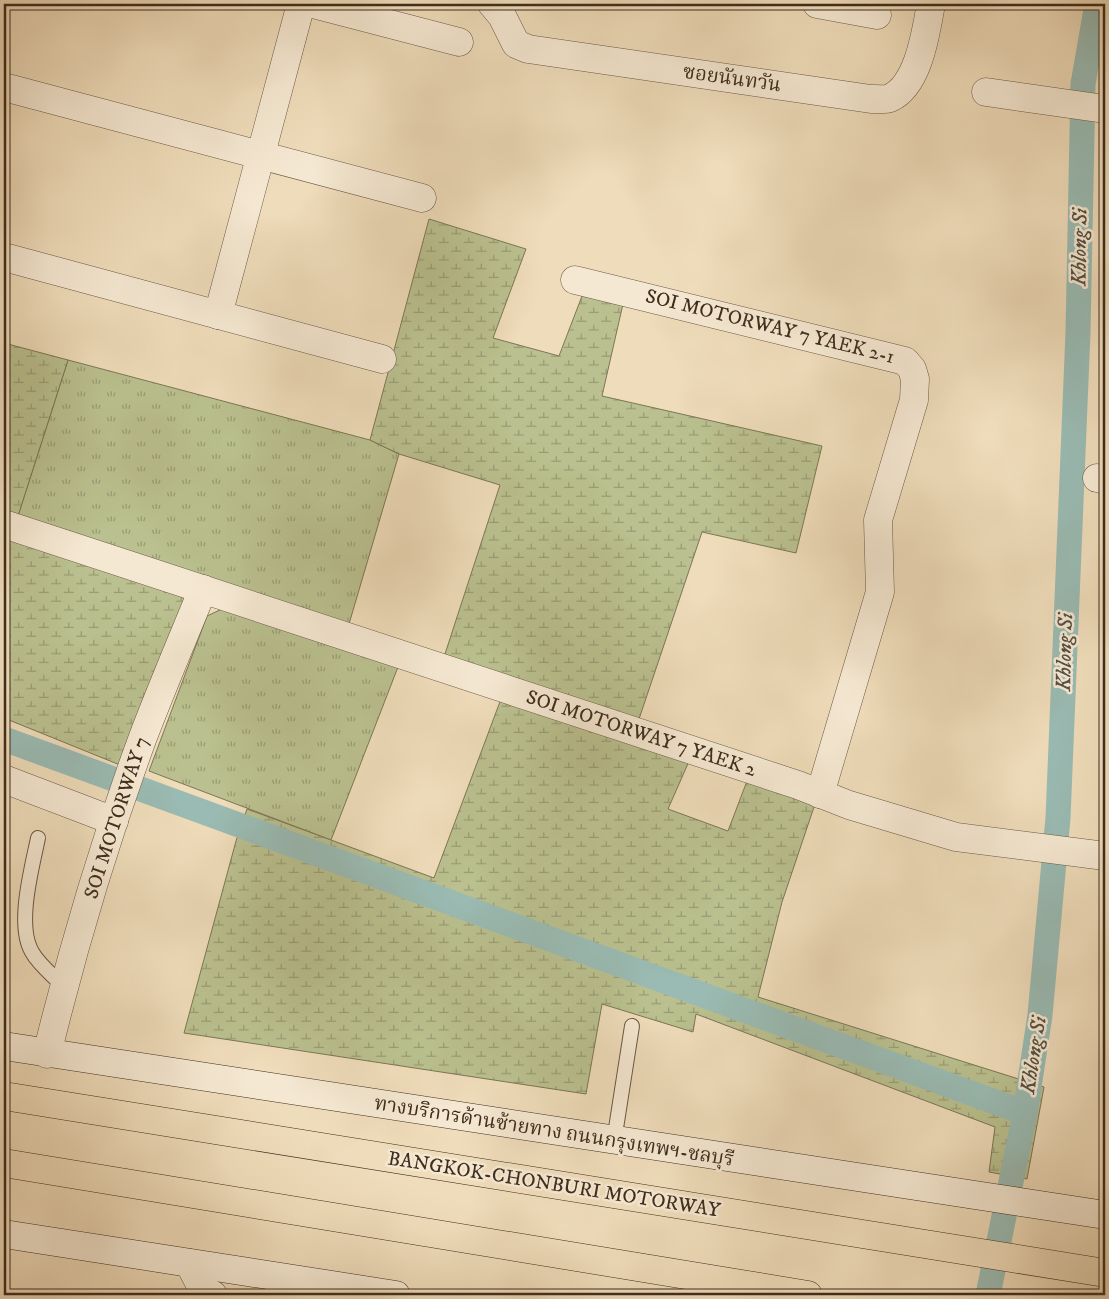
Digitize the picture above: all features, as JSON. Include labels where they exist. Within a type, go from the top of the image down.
[{"type":"highway","name":"BANGKOK-CHONBURI MOTORWAY","points":[[4,1096],[1105,1273]]},
{"type":"highway","points":[[4,1162],[808,1295]]},
{"type":"street","points":[[218,315],[301,4]]},
{"type":"street","points":[[313,4],[459,42]]},
{"type":"street","name":"ซอยนันทวัน","points":[[492,4],[502,16],[516,44],[528,48],[871,99],[890,98],[907,83],[922,53],[931,4]]},
{"type":"street","points":[[817,4],[877,15]]},
{"type":"street","points":[[4,87],[422,198]]},
{"type":"street","points":[[986,92],[1101,108]]},
{"type":"street","points":[[4,257],[382,359]]},
{"type":"street","name":"SOI MOTORWAY 7 YAEK 2-1","points":[[575,280],[905,360],[912,369],[916,379],[914,400],[878,520],[880,592],[820,794]]},
{"type":"street","name":"SOI MOTORWAY 7 YAEK 2","points":[[4,524],[849,805],[956,837],[1095,854]]},
{"type":"street","name":"SOI MOTORWAY 7","points":[[47,1054],[64,986],[116,816],[139,750],[203,589]]},
{"type":"street","points":[[4,779],[116,816]]},
{"type":"street","name":"ทางบริการด้านซ้ายทาง ถนนกรุงเทพฯ-ชลบุรี","points":[[4,1046],[614,1142],[1105,1215]]},
{"type":"street","points":[[4,1234],[396,1295]]},
{"type":"street","points":[[189,1262],[202,1288],[213,1295]]},
{"type":"lane","points":[[38,838],[26,892],[26,934],[32,952],[64,986]]},
{"type":"lane","points":[[614,1142],[632,1026]]},
{"type":"green space","points":[[429,219],[526,249],[493,338],[559,356],[582,296],[623,304],[602,396],[822,446],[796,553],[702,532],[638,722],[444,657],[500,485],[399,454],[370,440]]},
{"type":"green space","points":[[4,343],[68,360],[17,519],[4,515]]},
{"type":"green space","points":[[68,360],[370,440],[399,454],[349,624],[17,519]]},
{"type":"green space","points":[[10,538],[189,595],[120,765],[4,718],[4,549]]},
{"type":"green space","points":[[224,608],[398,667],[331,840],[149,771],[207,616]]},
{"type":"green space","points":[[501,699],[690,759],[668,809],[728,831],[747,781],[815,804],[782,902],[758,997],[1044,1087],[1027,1179],[989,1172],[995,1127],[696,1014],[693,1032],[602,1004],[586,1094],[184,1033],[236,841],[247,809],[434,878]]},
{"type":"waterway","name":"Khlong Si","points":[[988,1295],[1025,1113],[1040,1015],[1058,818],[1078,332],[1083,84],[1097,4]]},
{"type":"waterway","points":[[4,739],[1025,1113]]}]
